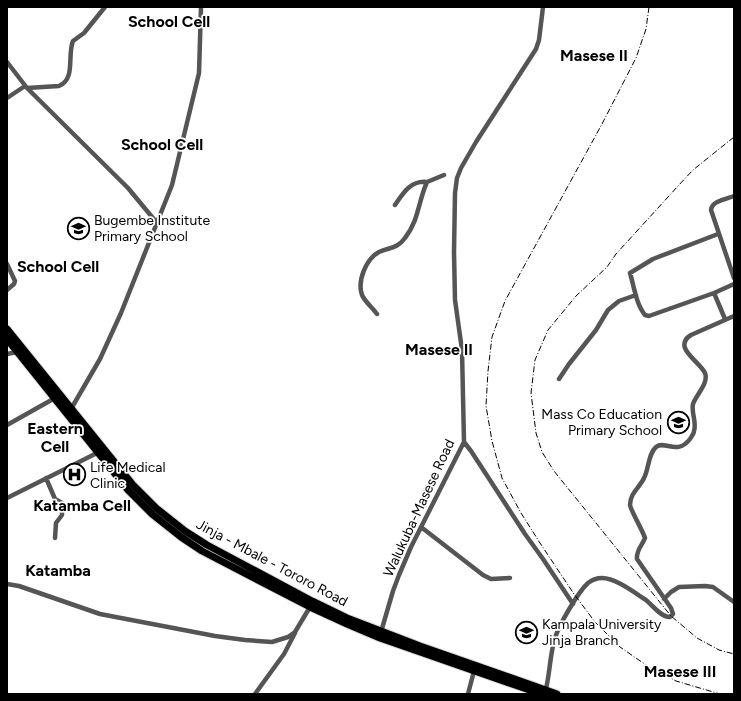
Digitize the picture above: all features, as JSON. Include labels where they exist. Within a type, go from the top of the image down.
[{"type":"highway","name":"Jinja - Mbale - Tororo Road","points":[[7,329],[143,497],[185,531],[207,545],[347,618],[543,692]]},
{"type":"highway","name":"Jinja - Mbale - Tororo Road","points":[[7,339],[98,453],[141,503],[181,537],[202,551],[310,607],[380,638],[474,671],[543,692],[557,694]]},
{"type":"street","points":[[7,98],[26,87],[59,86],[64,84],[69,75],[73,42],[84,33],[105,7]]},
{"type":"street","points":[[71,409],[100,358],[121,313],[172,185],[199,73],[202,7]]},
{"type":"street","name":"Walukuba-Masese Road","points":[[381,632],[393,590],[421,527],[464,442],[462,350],[455,300],[455,185],[461,168],[476,142],[536,49],[539,40],[543,7]]},
{"type":"street","points":[[7,62],[26,87],[122,183],[157,223]]},
{"type":"street","points":[[395,205],[411,185],[421,181],[427,182],[444,175]]},
{"type":"street","points":[[378,314],[363,296],[362,276],[366,266],[373,256],[378,252],[399,246],[405,238],[414,224],[427,182]]},
{"type":"street","points":[[734,196],[715,203],[711,208],[718,234],[734,278]]},
{"type":"street","points":[[718,234],[653,259],[630,273],[636,294],[642,312],[649,316],[714,293],[734,284]]},
{"type":"street","points":[[7,264],[15,281],[14,284],[7,290]]},
{"type":"street","points":[[714,293],[725,320]]},
{"type":"street","points":[[559,379],[596,330],[608,310],[619,301],[636,294]]},
{"type":"street","points":[[543,692],[555,639],[560,626],[573,604],[589,582],[595,579],[608,579],[627,588],[653,606],[664,616],[670,617],[673,612],[637,559],[638,549],[645,538],[632,511],[630,505],[631,498],[645,477],[649,460],[655,448],[664,445],[672,448],[682,446],[687,442],[694,431],[692,410],[693,403],[704,383],[705,375],[698,363],[686,352],[683,347],[683,343],[690,335],[734,316]]},
{"type":"street","points":[[7,354],[17,352]]},
{"type":"street","points":[[7,426],[55,398]]},
{"type":"street","points":[[464,442],[471,450],[525,534],[573,604]]},
{"type":"street","points":[[7,498],[98,453]]},
{"type":"street","points":[[46,478],[55,499],[62,503],[62,515],[56,523],[55,538]]},
{"type":"street","points":[[421,527],[483,575],[491,579],[510,578]]},
{"type":"street","points":[[7,584],[19,586],[100,614],[215,636],[272,642],[288,637],[295,632]]},
{"type":"street","points":[[664,599],[679,588],[705,586],[713,587],[734,602]]},
{"type":"street","points":[[255,694],[284,654],[310,607]]},
{"type":"street","points":[[468,694],[474,671]]},
{"type":"railway","points":[[649,7],[646,29],[636,58],[602,124],[505,301],[492,337],[486,406],[492,441],[502,478],[521,513],[540,543],[574,594],[595,622],[620,647],[646,665],[676,681],[720,694]]},
{"type":"railway","points":[[734,137],[693,170],[616,254],[607,267],[576,296],[548,330],[535,360],[531,393],[536,433],[542,452],[554,471],[671,616],[697,638],[719,650],[734,654]]},
{"type":"place","name":"Bugembe Institute Primary School","points":[[79,228]]},
{"type":"place","name":"Mass Co Education Primary School","points":[[678,422]]},
{"type":"place","name":"Life Medical Clinic","points":[[74,475]]},
{"type":"place","name":"Kampala University Jinja Branch","points":[[526,632]]},
{"type":"district","name":"School Cell","points":[[169,21]]},
{"type":"district","name":"Masese II","points":[[594,55]]},
{"type":"district","name":"School Cell","points":[[162,144]]},
{"type":"district","name":"School Cell","points":[[58,266]]},
{"type":"district","name":"Masese II","points":[[439,349]]},
{"type":"district","name":"Eastern Cell","points":[[55,437]]},
{"type":"district","name":"Katamba Cell","points":[[82,505]]},
{"type":"district","name":"Katamba","points":[[58,570]]},
{"type":"district","name":"Masese III","points":[[680,671]]}]
